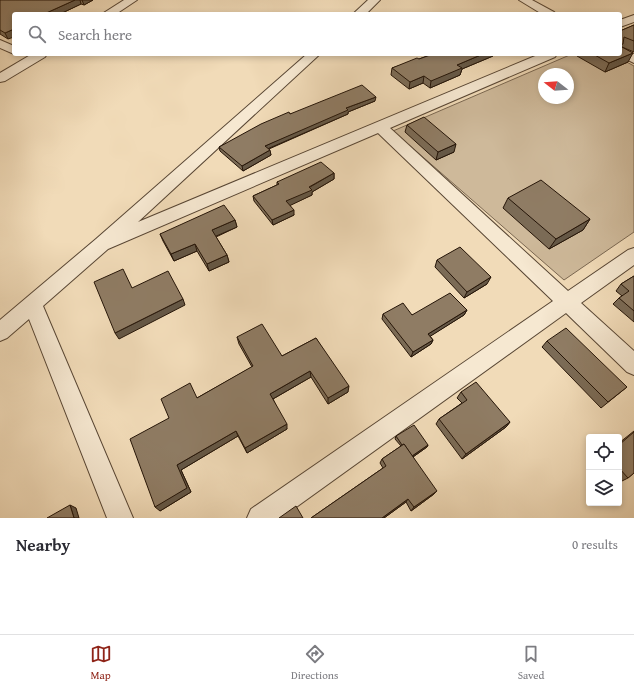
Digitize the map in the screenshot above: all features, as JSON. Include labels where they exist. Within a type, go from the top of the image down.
[{"type":"street","points":[[111,12],[132,0]]},
{"type":"street","points":[[361,12],[375,0]]},
{"type":"street","points":[[524,0],[546,12]]},
{"type":"street","points":[[622,23],[634,18]]},
{"type":"street","points":[[0,44],[12,49]]},
{"type":"street","points":[[622,52],[634,59]]},
{"type":"street","points":[[0,78],[32,56]]},
{"type":"street","points":[[0,332],[102,244],[312,56]]},
{"type":"street","points":[[102,244],[546,56]]},
{"type":"street","points":[[380,126],[634,365]]},
{"type":"street","points":[[260,518],[634,255]]},
{"type":"street","points":[[32,304],[120,518]]},
{"type":"shaded area","points":[[567,56],[616,56],[634,66],[634,232],[564,280],[393,131],[538,69],[538,104],[574,104],[574,68],[539,68]]},
{"type":"building","points":[[0,0],[75,0],[48,12],[12,12],[12,30],[5,33],[0,30]]},
{"type":"building","points":[[634,25],[634,41],[624,37],[622,44],[622,30]]},
{"type":"building","points":[[622,47],[633,53],[609,63],[597,56],[622,56]]},
{"type":"building","points":[[427,56],[478,56],[457,65],[462,68],[431,81],[424,76],[410,82],[392,68],[417,58],[419,59]]},
{"type":"building","points":[[362,85],[376,97],[346,108],[348,110],[265,146],[270,150],[242,166],[219,147],[261,124]]},
{"type":"building","points":[[424,117],[456,144],[438,152],[407,125]]},
{"type":"building","points":[[321,162],[334,173],[309,187],[312,190],[286,201],[294,210],[272,220],[253,196],[279,184],[277,182]]},
{"type":"building","points":[[541,180],[590,219],[556,239],[508,198]]},
{"type":"building","points":[[224,205],[235,220],[212,230],[227,255],[207,264],[195,244],[171,254],[160,234]]},
{"type":"building","points":[[460,247],[491,277],[467,292],[437,260]]},
{"type":"building","points":[[123,269],[132,288],[168,271],[183,299],[115,333],[94,282]]},
{"type":"building","points":[[634,276],[634,311],[619,298],[629,291],[621,284]]},
{"type":"building","points":[[450,293],[467,310],[428,334],[433,340],[413,352],[383,314],[403,303],[412,315]]},
{"type":"building","points":[[262,324],[282,356],[316,338],[349,386],[328,398],[310,371],[270,394],[287,424],[245,448],[236,431],[177,465],[187,488],[155,507],[130,439],[169,418],[161,399],[190,383],[197,398],[253,366],[237,337]]},
{"type":"building","points":[[566,328],[627,387],[608,402],[547,341]]},
{"type":"building","points":[[476,382],[510,422],[466,454],[439,419],[467,400],[461,392]]},
{"type":"building","points":[[414,425],[428,445],[412,456],[404,444],[402,445],[396,436]]},
{"type":"building","points":[[634,432],[634,473],[628,478],[622,471],[622,442]]},
{"type":"building","points":[[404,444],[437,491],[414,507],[408,499],[382,518],[311,518],[386,466],[382,459]]},
{"type":"building","points":[[70,505],[74,518],[47,518]]},
{"type":"building","points":[[296,506],[303,518],[279,518]]}]
